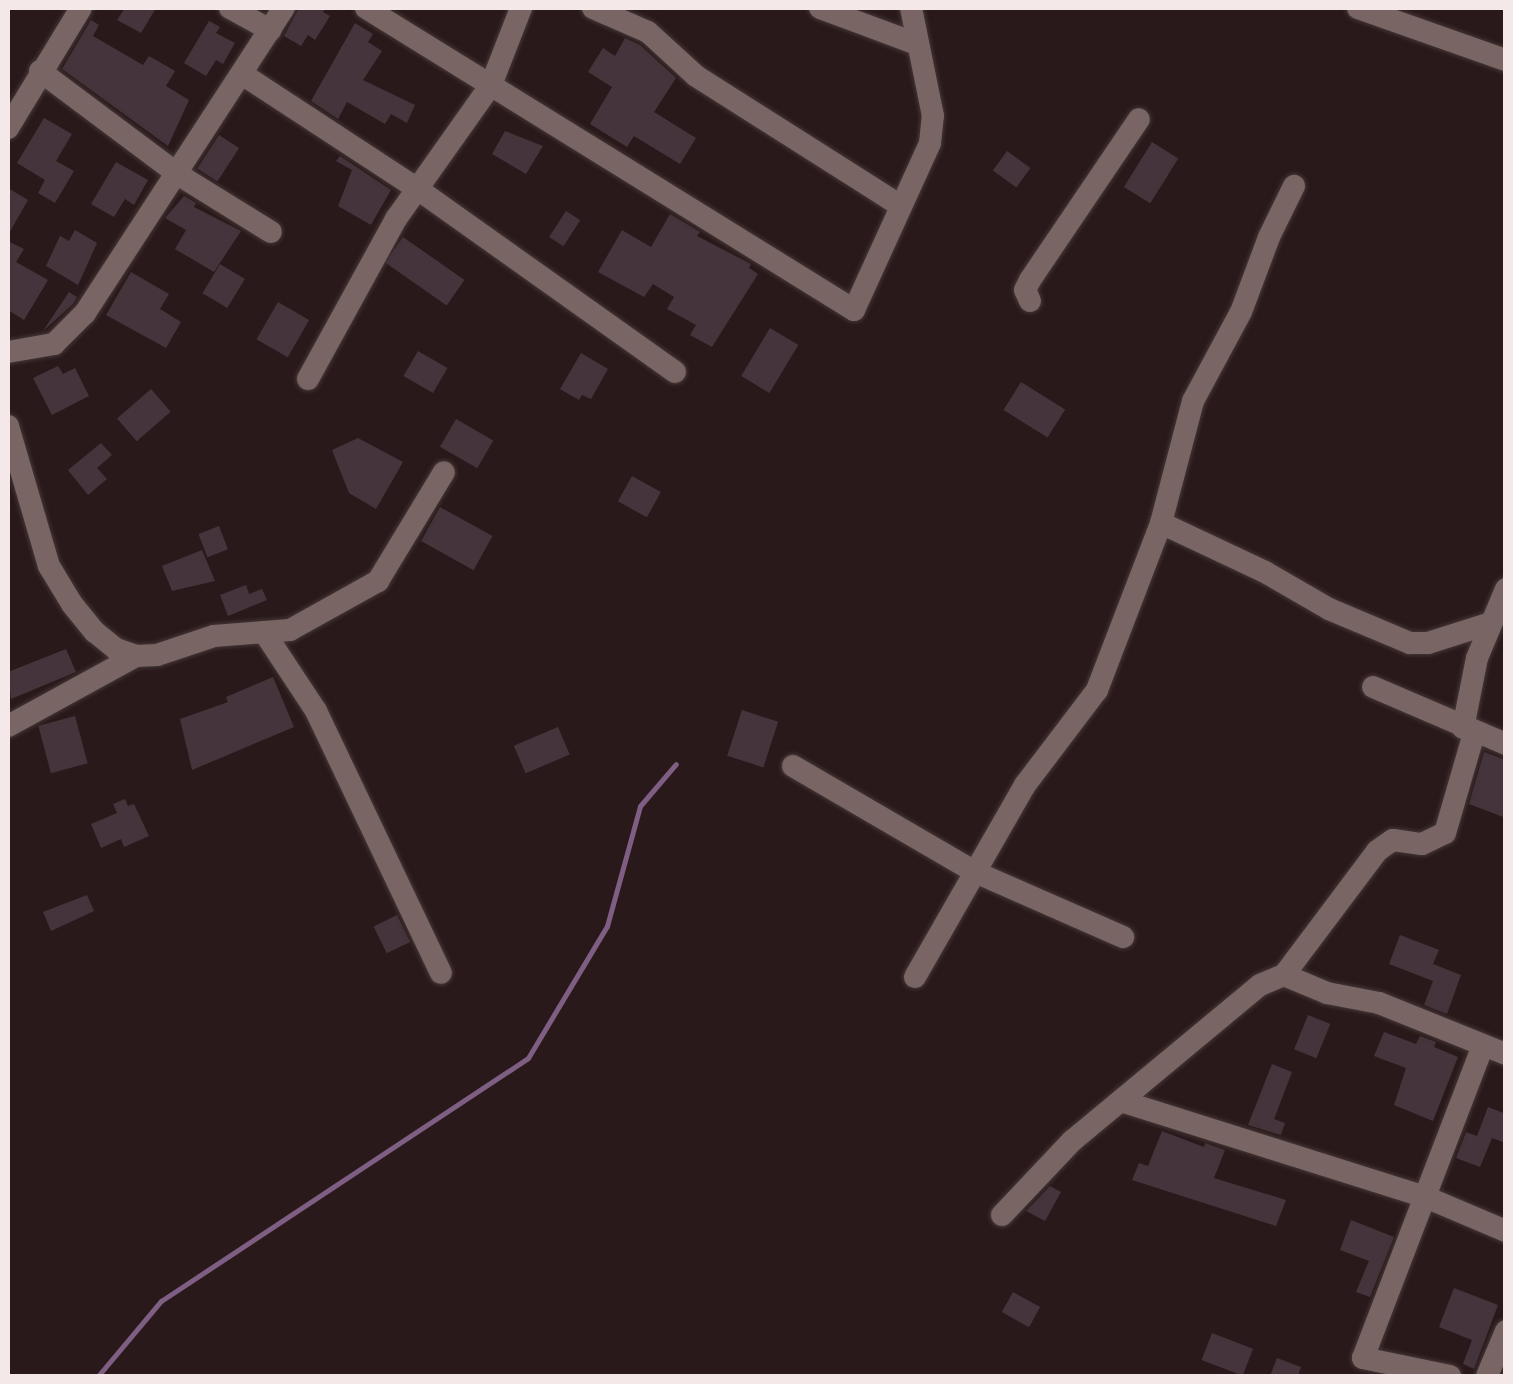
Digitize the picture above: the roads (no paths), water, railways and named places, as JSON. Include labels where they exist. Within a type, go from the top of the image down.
[{"type":"street","points":[[8,128],[80,8]]},
{"type":"street","points":[[230,8],[270,30]]},
{"type":"street","points":[[8,352],[54,344],[84,313],[179,174],[284,8]]},
{"type":"street","points":[[366,8],[854,310],[930,144],[933,116],[912,8]]},
{"type":"street","points":[[308,379],[396,219],[491,85],[521,8]]},
{"type":"street","points":[[593,8],[648,32],[696,76],[901,206]]},
{"type":"street","points":[[820,8],[917,44]]},
{"type":"street","points":[[1358,8],[1506,60]]},
{"type":"street","points":[[40,71],[179,174],[272,232]]},
{"type":"street","points":[[242,74],[419,190],[675,372]]},
{"type":"street","points":[[1030,300],[1025,290],[1030,280],[1139,119]]},
{"type":"street","points":[[915,978],[1024,785],[1098,690],[1160,523],[1193,402],[1240,312],[1269,236],[1294,186]]},
{"type":"street","points":[[8,426],[49,566],[95,632],[116,649],[136,656],[157,655],[214,636],[290,630],[378,581],[444,472]]},
{"type":"street","points":[[1160,523],[1266,572],[1328,609],[1410,642],[1428,643],[1491,623]]},
{"type":"street","points":[[1002,1215],[1072,1141],[1260,985],[1284,974],[1377,852],[1393,840],[1422,844],[1445,833],[1469,730],[1478,658],[1506,589]]},
{"type":"street","points":[[264,632],[316,711],[441,973]]},
{"type":"street","points":[[8,726],[136,656]]},
{"type":"street","points":[[1373,686],[1506,744]]},
{"type":"street","points":[[793,766],[975,872],[1123,937]]},
{"type":"street","points":[[1284,974],[1327,993],[1379,1003],[1494,1050],[1423,1196],[1362,1358],[1450,1376]]},
{"type":"street","points":[[1121,1102],[1423,1196],[1506,1231]]},
{"type":"street","points":[[1487,1376],[1506,1331]]},
{"type":"waterway","points":[[98,1376],[161,1301],[528,1058],[607,926],[640,806],[676,764]]}]
